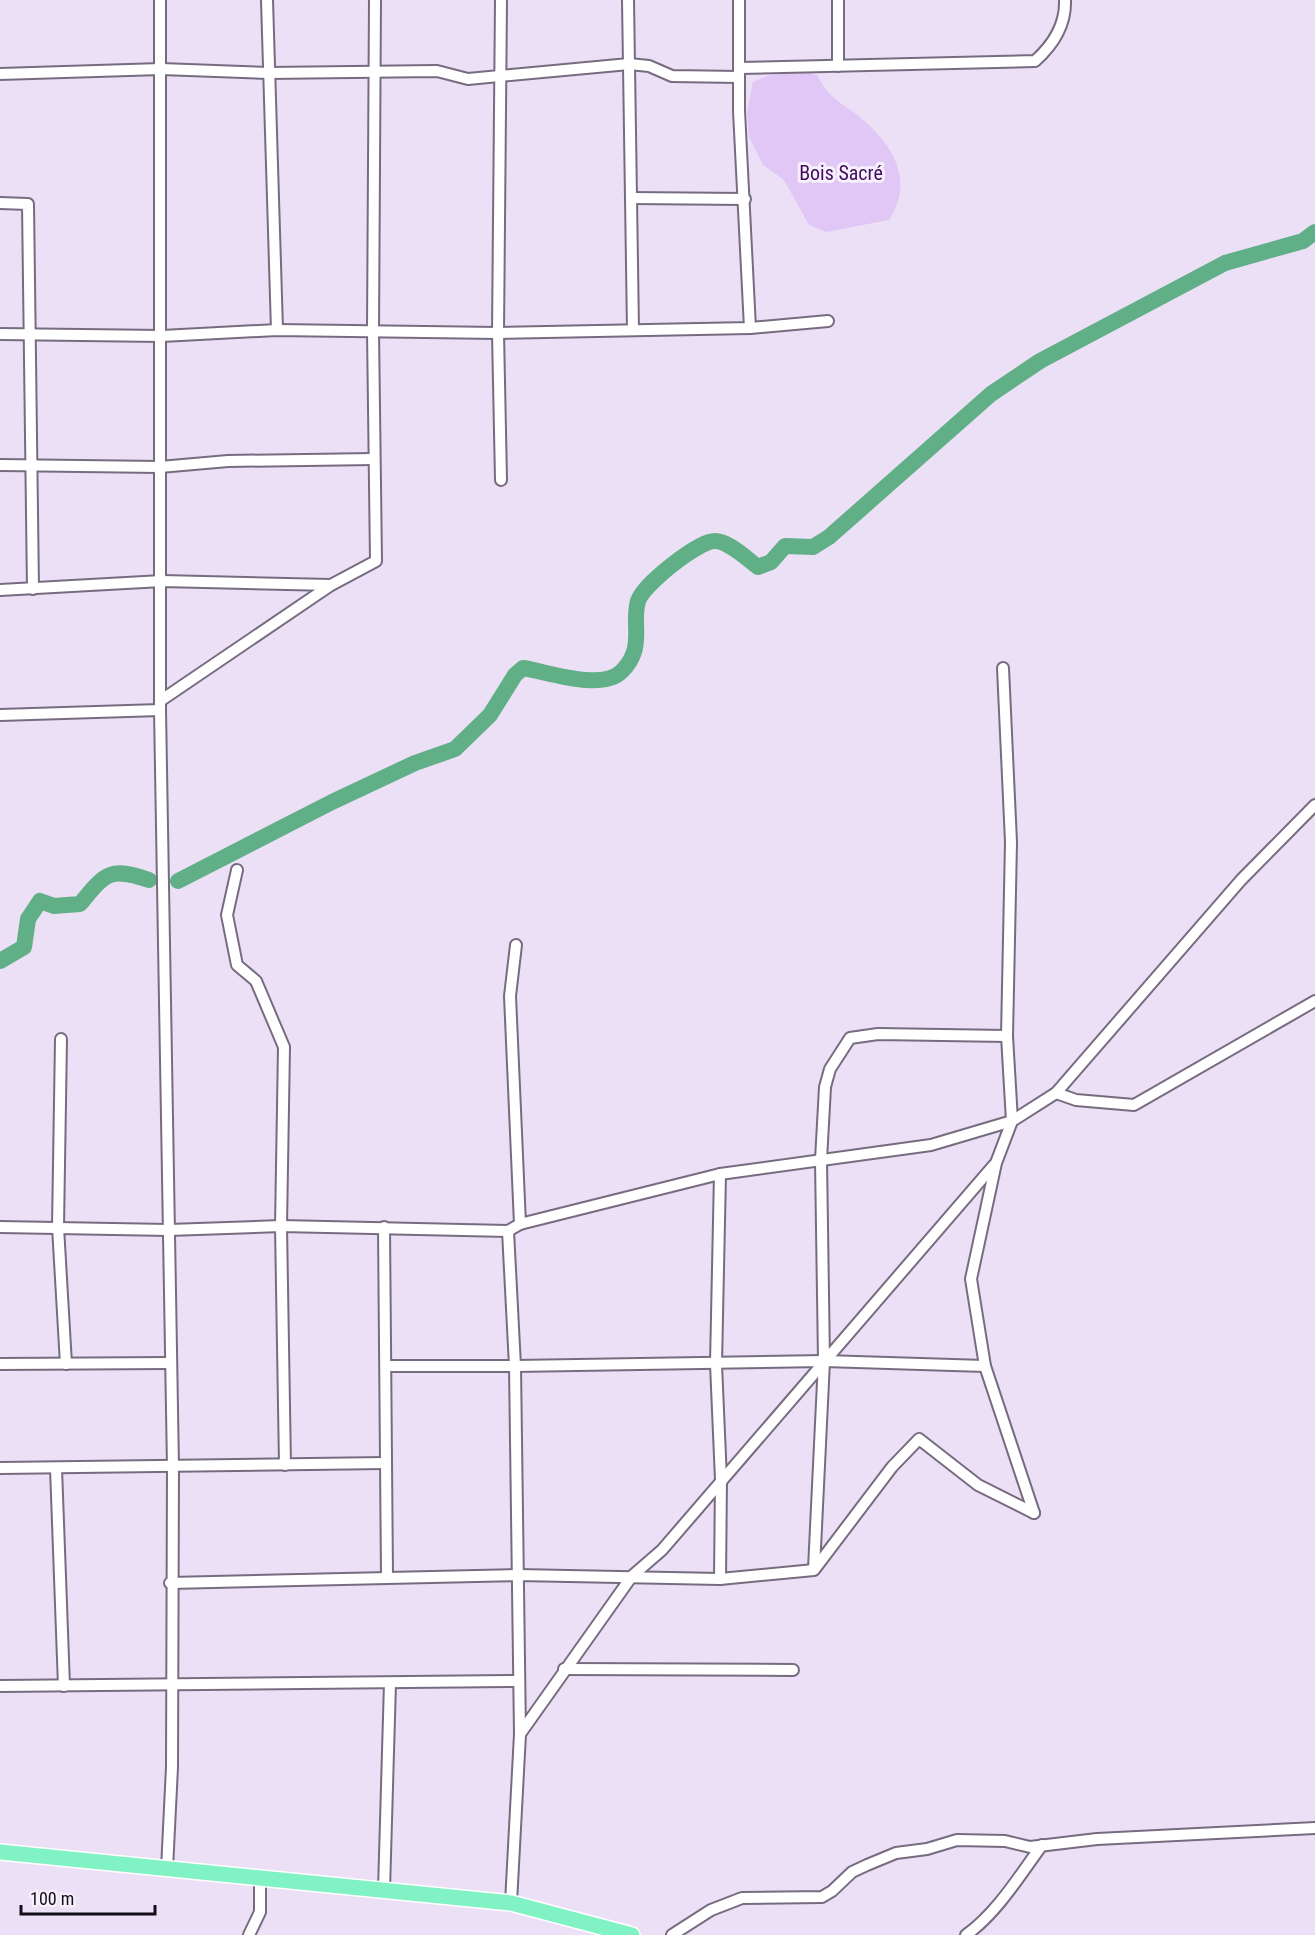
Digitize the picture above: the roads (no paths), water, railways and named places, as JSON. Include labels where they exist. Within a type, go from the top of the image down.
[{"type":"main road","points":[[0,1852],[511,1903],[632,1935]]},
{"type":"street","points":[[160,0],[162,336],[160,705],[172,1467],[170,1582],[172,1767],[167,1869]]},
{"type":"street","points":[[267,0],[277,330]]},
{"type":"street","points":[[0,715],[160,705],[331,585],[376,561],[373,331],[375,0]]},
{"type":"street","points":[[501,0],[498,333],[501,480]]},
{"type":"street","points":[[628,0],[633,330]]},
{"type":"street","points":[[739,0],[739,73],[750,328]]},
{"type":"street","points":[[838,0],[838,66]]},
{"type":"street","points":[[0,74],[160,69],[268,73],[438,71],[468,79],[629,64],[649,66],[672,76],[838,66],[1035,61],[1057,35],[1063,23],[1065,0]]},
{"type":"street","points":[[631,198],[745,199]]},
{"type":"street","points":[[0,202],[28,204],[33,589]]},
{"type":"street","points":[[0,334],[162,336],[277,330],[498,333],[750,328],[828,321]]},
{"type":"street","points":[[0,465],[160,466],[228,461],[374,459]]},
{"type":"street","points":[[0,590],[162,581],[331,585]]},
{"type":"street","points":[[170,1582],[518,1575],[632,1576],[720,1580],[814,1570],[892,1467],[919,1439],[978,1485],[1034,1513],[985,1366],[971,1280],[996,1163],[1012,1120],[1007,1036],[1011,842],[1003,668]]},
{"type":"street","points":[[0,1227],[169,1230],[280,1226],[508,1231],[520,1224],[720,1174],[931,1145],[1012,1120],[1056,1093],[1241,880],[1315,805]]},
{"type":"street","points":[[237,870],[227,915],[237,965],[256,981],[284,1047],[280,1226],[285,1465]]},
{"type":"street","points":[[516,945],[510,996],[520,1224]]},
{"type":"street","points":[[1056,1093],[1076,1100],[1134,1105],[1315,1001]]},
{"type":"street","points":[[814,1570],[824,1361],[821,1160],[825,1087],[830,1069],[850,1038],[878,1034],[1007,1036]]},
{"type":"street","points":[[61,1039],[58,1227],[66,1364]]},
{"type":"street","points":[[520,1734],[632,1576],[662,1550],[996,1163]]},
{"type":"street","points":[[720,1174],[716,1364],[721,1480],[720,1580]]},
{"type":"street","points":[[384,1227],[387,1366],[385,1463],[387,1577]]},
{"type":"street","points":[[508,1231],[515,1366],[520,1734],[511,1903]]},
{"type":"street","points":[[387,1366],[824,1361],[985,1366]]},
{"type":"street","points":[[0,1364],[170,1363]]},
{"type":"street","points":[[0,1468],[385,1463]]},
{"type":"street","points":[[56,1468],[64,1686]]},
{"type":"street","points":[[564,1669],[793,1670]]},
{"type":"street","points":[[0,1686],[518,1681]]},
{"type":"street","points":[[384,1890],[390,1683]]},
{"type":"street","points":[[672,1935],[711,1910],[742,1898],[822,1897],[852,1872],[896,1853],[927,1849],[957,1840],[1005,1841],[1030,1847],[1097,1839],[1315,1828]]},
{"type":"street","points":[[966,1935],[974,1929],[1014,1883],[1042,1845]]},
{"type":"street","points":[[249,1935],[260,1912],[260,1878]]},
{"type":"waterway","points":[[178,881],[332,802],[415,763],[455,749],[490,715],[515,675],[523,668],[588,680],[601,680],[621,672],[629,663],[636,645],[636,610],[642,594],[672,565],[697,548],[707,543],[720,542],[732,547],[758,567],[771,562],[785,546],[813,547],[829,537],[991,394],[1040,361],[1225,263],[1303,241],[1315,232]]},
{"type":"waterway","points":[[0,961],[24,947],[28,919],[40,901],[54,906],[80,904],[102,880],[116,874],[149,880]]},
{"type":"park label","name":"Bois Sacré","points":[[841,173]]}]
